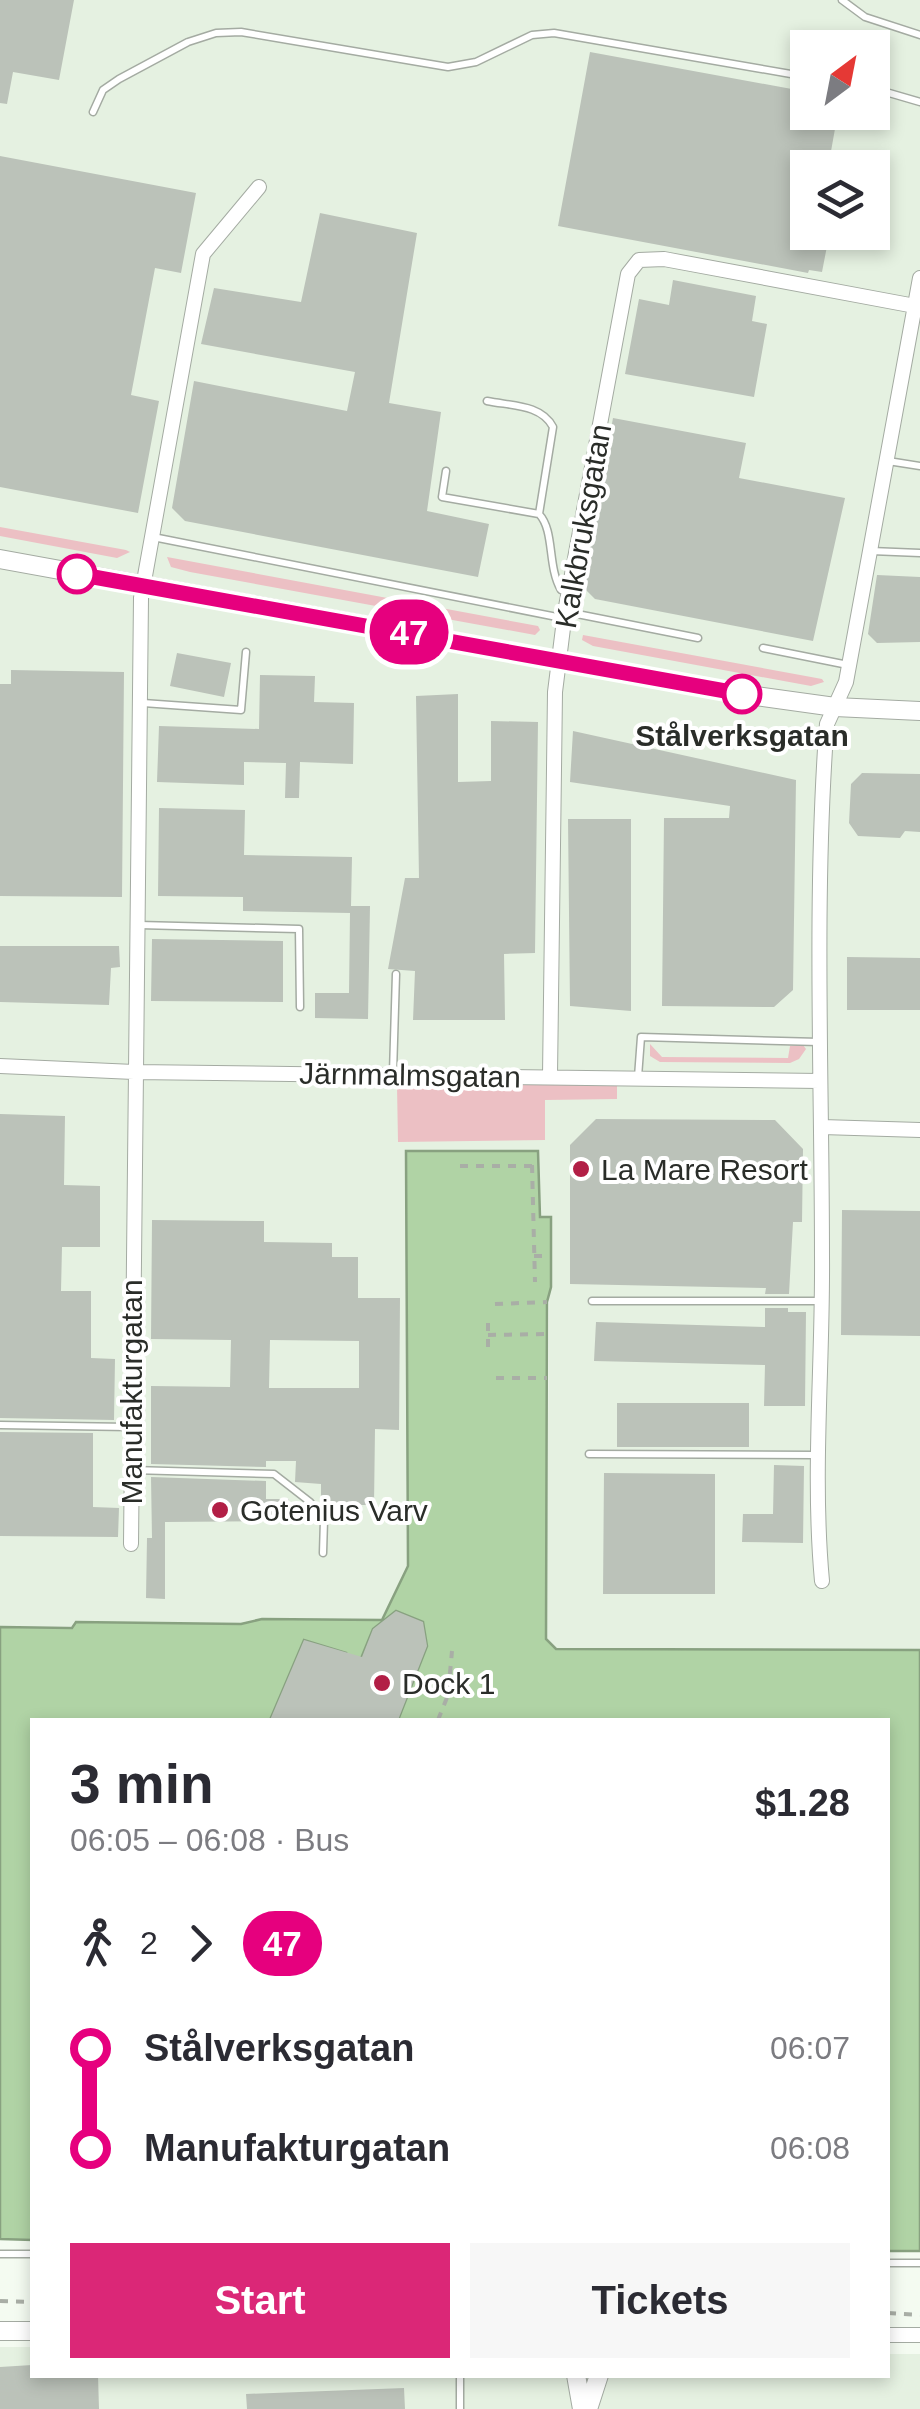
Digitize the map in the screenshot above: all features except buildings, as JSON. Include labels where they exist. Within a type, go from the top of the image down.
[{"type":"street","name":"Manufakturgatan","points":[[131,1544],[134,1072],[144,584],[203,254],[260,187]]},
{"type":"street","name":"Kalkbruksgatan","points":[[550,1076],[554,709],[564,615],[628,274],[639,260],[664,258],[914,306]]},
{"type":"street","points":[[822,1581],[817,1530],[824,761],[827,724],[843,691],[920,278]]},
{"type":"street","points":[[0,559],[742,694],[835,707],[920,711]]},
{"type":"street","name":"Järnmalmsgatan","points":[[0,1066],[134,1072],[820,1081]]},
{"type":"street","points":[[822,1127],[920,1130]]},
{"type":"street","points":[[0,2332],[30,2332]]},
{"type":"street","points":[[890,2335],[920,2336]]},
{"type":"street","points":[[577,2378],[585,2409]]},
{"type":"street","points":[[585,2409],[597,2378]]},
{"type":"lane","points":[[842,0],[865,17],[920,34]]},
{"type":"lane","points":[[93,112],[103,90],[119,79],[188,42],[216,33],[241,32],[448,67],[476,62],[532,34],[554,33],[790,74]]},
{"type":"lane","points":[[890,93],[920,102]]},
{"type":"lane","points":[[487,402],[537,410],[553,428],[539,514]]},
{"type":"lane","points":[[887,461],[920,466]]},
{"type":"lane","points":[[446,471],[442,497],[539,514],[547,523],[554,578],[561,590],[569,592]]},
{"type":"lane","points":[[151,536],[698,638]]},
{"type":"lane","points":[[870,550],[920,553]]},
{"type":"lane","points":[[764,648],[848,665]]},
{"type":"lane","points":[[142,703],[241,710],[246,652]]},
{"type":"lane","points":[[138,925],[299,928],[300,1007]]},
{"type":"lane","points":[[393,1075],[396,974]]},
{"type":"lane","points":[[638,1078],[641,1037],[819,1042]]},
{"type":"lane","points":[[592,1301],[822,1300]]},
{"type":"lane","points":[[0,1425],[130,1427]]},
{"type":"lane","points":[[588,1454],[818,1456]]},
{"type":"lane","points":[[130,1470],[274,1474],[310,1502],[324,1520],[324,1554]]},
{"type":"lane","points":[[0,2254],[30,2254]]},
{"type":"lane","points":[[890,2262],[920,2263]]},
{"type":"lane","points":[[460,2378],[460,2409]]},
{"type":"path","points":[[460,1166],[535,1166],[535,1282]]},
{"type":"path","points":[[534,1256],[549,1256]]},
{"type":"path","points":[[494,1304],[547,1302]]},
{"type":"path","points":[[488,1323],[488,1348]]},
{"type":"path","points":[[488,1334],[547,1334]]},
{"type":"path","points":[[496,1378],[547,1378]]},
{"type":"path","points":[[439,1718],[448,1695],[452,1651]]},
{"type":"path","points":[[0,2301],[30,2302]]},
{"type":"path","points":[[890,2313],[920,2315]]},
{"type":"shaded area","points":[[0,0],[920,0],[920,1650],[556,1649],[546,1638],[550,1217],[540,1217],[537,1151],[406,1151],[408,1566],[382,1620],[262,1619],[241,1624],[0,1627]]},
{"type":"shaded area","points":[[0,527],[130,552],[117,558],[0,536]]},
{"type":"shaded area","points":[[167,557],[538,626],[540,630],[535,635],[190,572],[171,567]]},
{"type":"shaded area","points":[[583,635],[824,682],[811,686],[593,646],[582,640]]},
{"type":"shaded area","points":[[650,1044],[662,1057],[788,1058],[790,1046],[803,1045],[806,1049],[790,1063],[660,1062],[650,1056]]},
{"type":"shaded area","points":[[617,1084],[617,1099],[545,1100],[545,1140],[398,1142],[397,1086]]},
{"type":"shaded area","points":[[406,1151],[538,1151],[540,1217],[551,1217],[546,1639],[556,1649],[920,1650],[920,2251],[890,2251],[890,1718],[399,1718],[427,1646],[423,1622],[396,1611],[373,1629],[337,1718],[346,1653],[304,1640],[271,1718],[30,1718],[30,2240],[0,2239],[0,1627],[72,1628],[76,1622],[241,1624],[262,1619],[382,1620],[408,1566]]},
{"type":"shaded area","points":[[0,2347],[30,2347],[30,2378],[890,2378],[890,2354],[920,2354],[920,2409],[0,2409]]},
{"type":"bus line","name":"47","points":[[77,574],[742,694]]},
{"type":"place","name":"Stålverksgatan","points":[[742,694]]},
{"type":"place","name":"La Mare Resort","points":[[581,1169]]},
{"type":"place","name":"Gotenius Varv","points":[[220,1510]]},
{"type":"place","name":"Dock 1","points":[[382,1683]]}]
